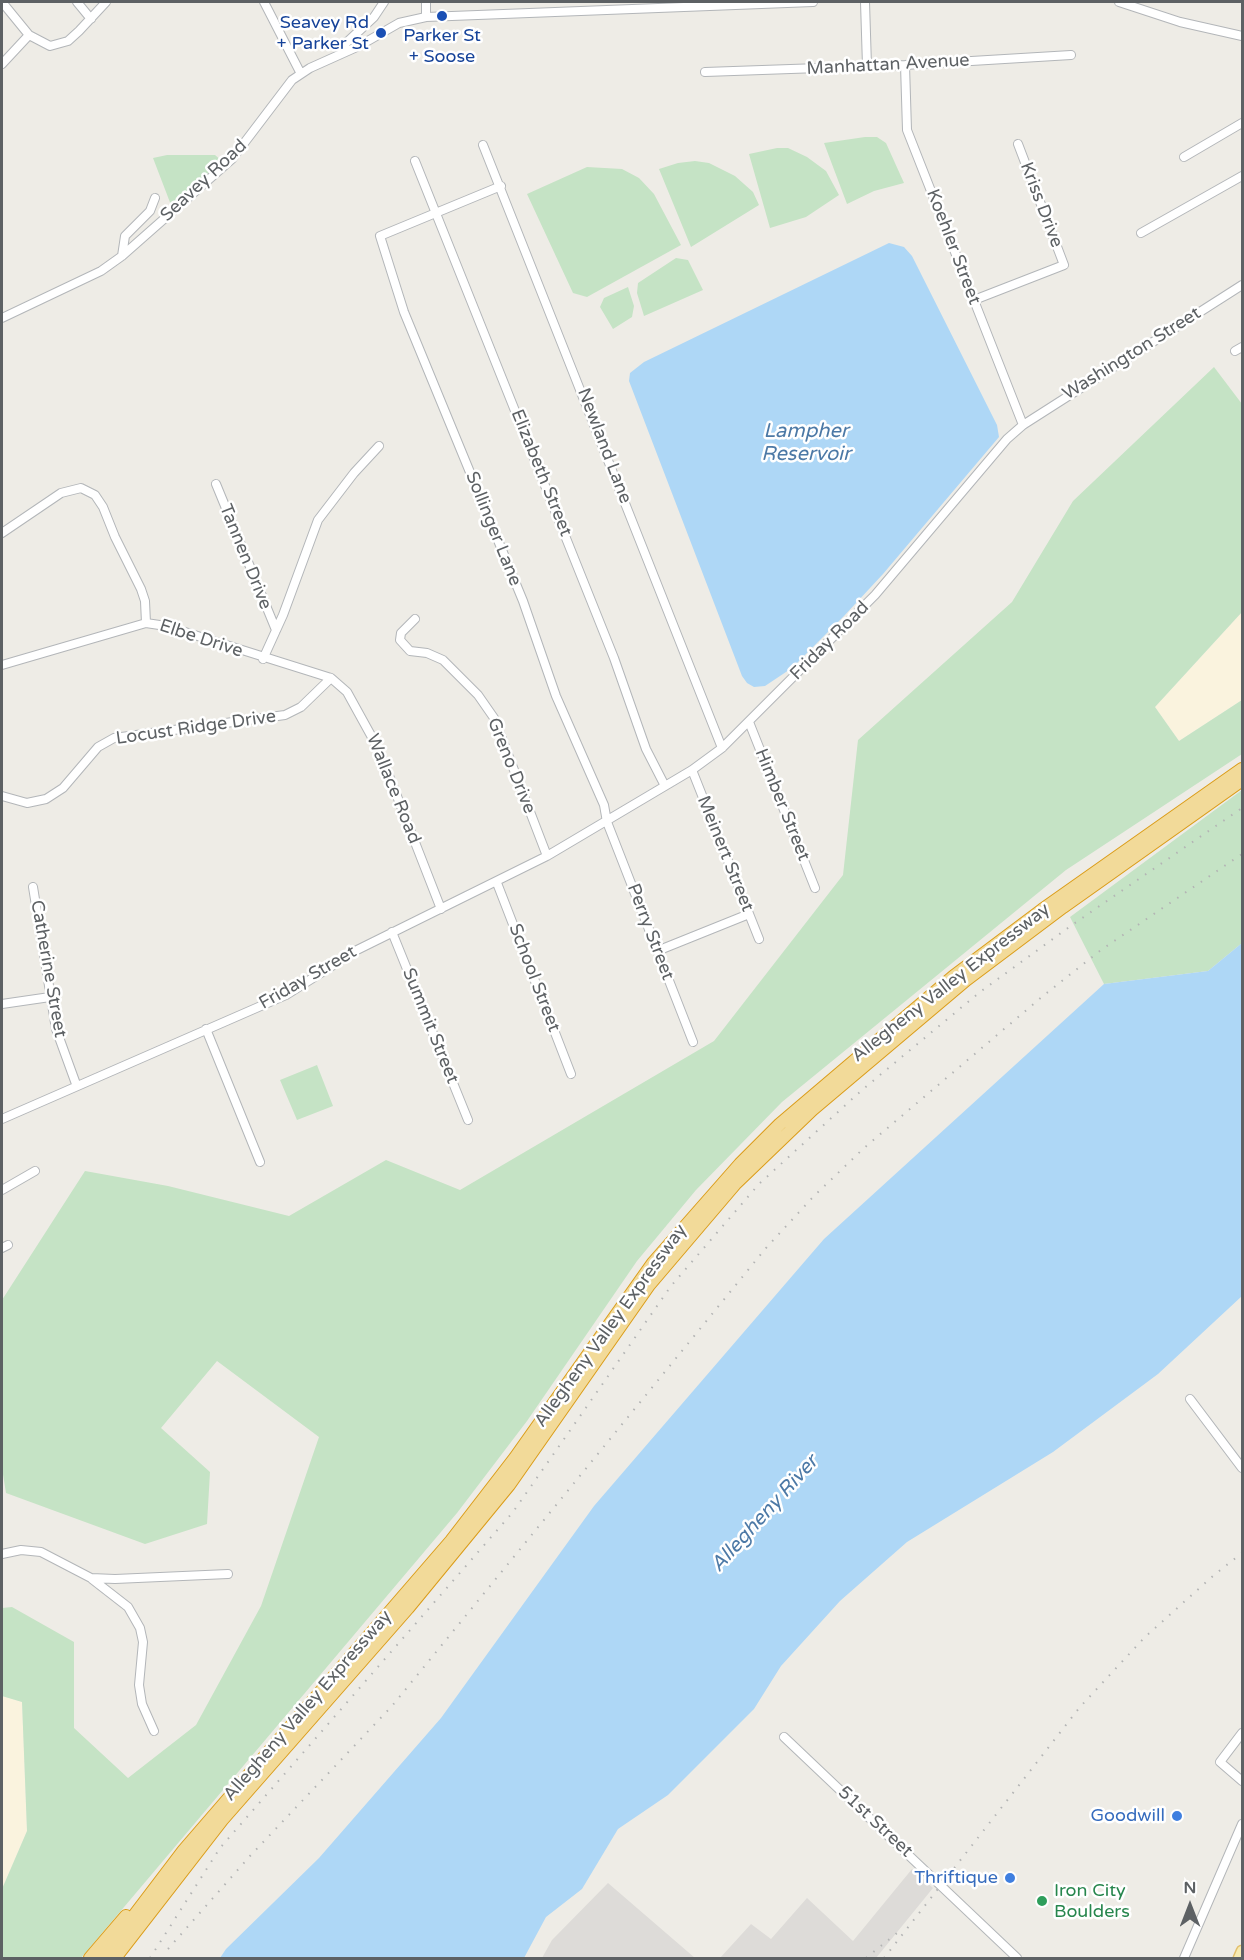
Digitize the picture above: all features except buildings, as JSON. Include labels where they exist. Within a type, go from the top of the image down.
[{"type":"highway","name":"Allegheny Valley Expressway","points":[[102,1959],[184,1850],[451,1541],[515,1458],[653,1263],[740,1164],[780,1124],[954,976],[1052,903],[1242,769]]},
{"type":"highway","name":"Allegheny Valley Expressway","points":[[115,1959],[222,1820],[408,1608],[509,1485],[649,1286],[735,1184],[813,1110],[966,980],[1036,926],[1242,780]]},
{"type":"highway","points":[[90,1959],[153,1882],[184,1850]]},
{"type":"main road","points":[[1239,1959],[1242,1951]]},
{"type":"street","points":[[2,2],[29,36],[43,44],[57,45],[73,36],[106,2]]},
{"type":"street","points":[[77,2],[91,19]]},
{"type":"street","points":[[264,2],[301,74]]},
{"type":"street","points":[[341,54],[345,44],[374,17],[384,2]]},
{"type":"street","points":[[426,2],[426,17]]},
{"type":"street","name":"Seavey Road","points":[[2,318],[101,271],[122,256],[232,159],[282,91],[301,74],[399,23],[426,17],[813,2]]},
{"type":"street","points":[[865,2],[867,66]]},
{"type":"street","points":[[1119,2],[1180,22],[1242,36]]},
{"type":"street","points":[[2,64],[29,36]]},
{"type":"street","name":"Manhattan Avenue","points":[[705,72],[905,65],[1071,55]]},
{"type":"street","name":"Koehler Street","points":[[905,65],[907,130],[1023,425]]},
{"type":"street","points":[[1184,156],[1242,123]]},
{"type":"street","name":"Kriss Drive","points":[[974,300],[1064,265],[1018,144]]},
{"type":"street","name":"Newland Lane","points":[[483,145],[723,748]]},
{"type":"street","name":"Elizabeth Street","points":[[415,161],[614,658],[646,749],[665,786]]},
{"type":"street","points":[[1140,233],[1242,176]]},
{"type":"street","points":[[437,212],[501,186]]},
{"type":"street","points":[[122,256],[125,236],[150,211],[155,198]]},
{"type":"street","name":"Sollinger Lane","points":[[437,212],[380,236],[404,312],[523,601],[556,696],[604,805],[607,822]]},
{"type":"street","name":"Washington Street","points":[[1023,425],[1242,285]]},
{"type":"street","name":"Friday Road","points":[[607,822],[692,770],[723,748],[875,595],[1007,440],[1023,425]]},
{"type":"street","points":[[264,659],[318,520],[346,482],[379,446]]},
{"type":"street","name":"Tannen Drive","points":[[216,484],[276,630]]},
{"type":"street","points":[[2,533],[61,493],[81,488],[95,495],[141,589],[146,623]]},
{"type":"street","name":"Greno Drive","points":[[415,619],[401,633],[400,640],[410,651],[428,653],[442,660],[478,695],[494,718],[547,856]]},
{"type":"street","name":"Elbe Drive","points":[[2,664],[146,623],[166,626],[264,659],[331,678]]},
{"type":"street","name":"Locust Ridge Drive","points":[[2,796],[27,803],[46,800],[63,788],[98,747],[114,738],[285,715],[302,707],[331,678]]},
{"type":"street","name":"Wallace Road","points":[[331,678],[352,700],[379,750],[441,909]]},
{"type":"street","name":"Himber Street","points":[[749,722],[815,888]]},
{"type":"street","name":"Meinert Street","points":[[692,770],[759,939]]},
{"type":"street","name":"Friday Street","points":[[2,1119],[76,1084],[286,995],[336,961],[497,883],[607,822]]},
{"type":"street","name":"Perry Street","points":[[607,822],[693,1042]]},
{"type":"street","name":"School Street","points":[[497,883],[571,1074]]},
{"type":"street","name":"Catherine Street","points":[[33,887],[58,1035],[76,1084]]},
{"type":"street","points":[[657,951],[749,914]]},
{"type":"street","name":"Summit Street","points":[[392,932],[468,1120]]},
{"type":"street","points":[[2,1004],[50,997]]},
{"type":"street","points":[[206,1029],[260,1162]]},
{"type":"street","points":[[2,1190],[35,1171]]},
{"type":"street","points":[[1190,1400],[1242,1468]]},
{"type":"street","points":[[2,1554],[21,1550],[41,1552],[91,1578],[123,1602],[140,1628],[143,1642],[139,1685],[142,1704],[154,1731]]},
{"type":"street","points":[[91,1578],[228,1574]]},
{"type":"street","points":[[1242,1733],[1220,1762],[1242,1782]]},
{"type":"street","name":"51st Street","points":[[784,1737],[1017,1959]]},
{"type":"street","points":[[1184,1959],[1242,1824]]},
{"type":"shaded area","points":[[1242,612],[1242,700],[1179,741],[1155,707]]},
{"type":"shaded area","points":[[2,1696],[22,1702],[27,1831],[2,1889]]},
{"type":"shaded area","points":[[912,1869],[933,1888],[876,1958],[720,1958],[751,1924],[771,1939],[807,1898],[853,1941]]},
{"type":"shaded area","points":[[608,1883],[695,1958],[542,1958],[552,1940]]},
{"type":"green space","points":[[877,137],[886,143],[904,183],[874,191],[847,204],[824,143]]},
{"type":"green space","points":[[788,148],[807,157],[826,171],[839,195],[806,217],[770,228],[749,154]]},
{"type":"green space","points":[[167,155],[215,155],[222,161],[171,205],[153,158]]},
{"type":"green space","points":[[695,161],[709,163],[735,176],[753,192],[759,205],[691,247],[659,169]]},
{"type":"green space","points":[[587,167],[622,169],[639,178],[654,194],[681,245],[587,297],[573,293],[527,194]]},
{"type":"green space","points":[[676,258],[688,260],[703,290],[644,316],[637,293],[638,283]]},
{"type":"green space","points":[[628,287],[634,306],[632,317],[613,329],[600,307],[604,298]]},
{"type":"green space","points":[[1214,367],[1242,404],[1242,612],[1155,707],[1179,741],[1242,700],[1242,754],[1066,870],[782,1102],[696,1190],[637,1261],[527,1421],[457,1513],[81,1958],[2,1958],[2,1889],[27,1831],[22,1702],[2,1696],[2,1608],[12,1607],[74,1642],[74,1728],[128,1778],[196,1725],[261,1606],[319,1437],[217,1361],[161,1428],[210,1472],[207,1524],[145,1544],[6,1493],[2,1468],[2,1300],[85,1171],[168,1186],[289,1216],[386,1160],[460,1190],[714,1041],[843,875],[858,740],[1012,602],[1073,501]]},
{"type":"green space","points":[[1242,790],[1242,943],[1208,971],[1104,984],[1070,917]]},
{"type":"green space","points":[[317,1065],[333,1106],[297,1120],[280,1080]]},
{"type":"water","name":"Lampher Reservoir","points":[[889,243],[904,247],[912,256],[997,425],[999,437],[883,574],[844,616],[792,668],[765,686],[754,687],[742,676],[629,381],[630,373],[644,362]]},
{"type":"water","name":"Allegheny River","points":[[1242,943],[1242,1296],[1158,1374],[1053,1452],[907,1542],[840,1601],[781,1666],[754,1709],[668,1795],[618,1829],[582,1889],[546,1917],[524,1958],[220,1958],[226,1949],[319,1858],[441,1718],[594,1506],[824,1239],[1104,984],[1208,971]]},
{"type":"railway","points":[[150,1958],[220,1848],[513,1512],[671,1286],[759,1184],[862,1090],[980,992],[1072,925],[1242,808]]},
{"type":"railway","points":[[168,1949],[250,1856],[392,1706],[766,1248],[813,1197],[864,1148],[1043,996],[1101,950],[1242,854]]},
{"type":"railway","points":[[884,1958],[1080,1707],[1144,1638],[1242,1553]]},
{"type":"railway","points":[[866,1958],[897,1933]]},
{"type":"place","name":"Parker St + Soose","points":[[442,16]]},
{"type":"place","name":"Seavey Rd + Parker St","points":[[381,33]]},
{"type":"place","name":"Goodwill","points":[[1177,1816]]},
{"type":"place","name":"Thriftique","points":[[1010,1878]]},
{"type":"place","name":"Iron City Boulders","points":[[1042,1901]]}]
